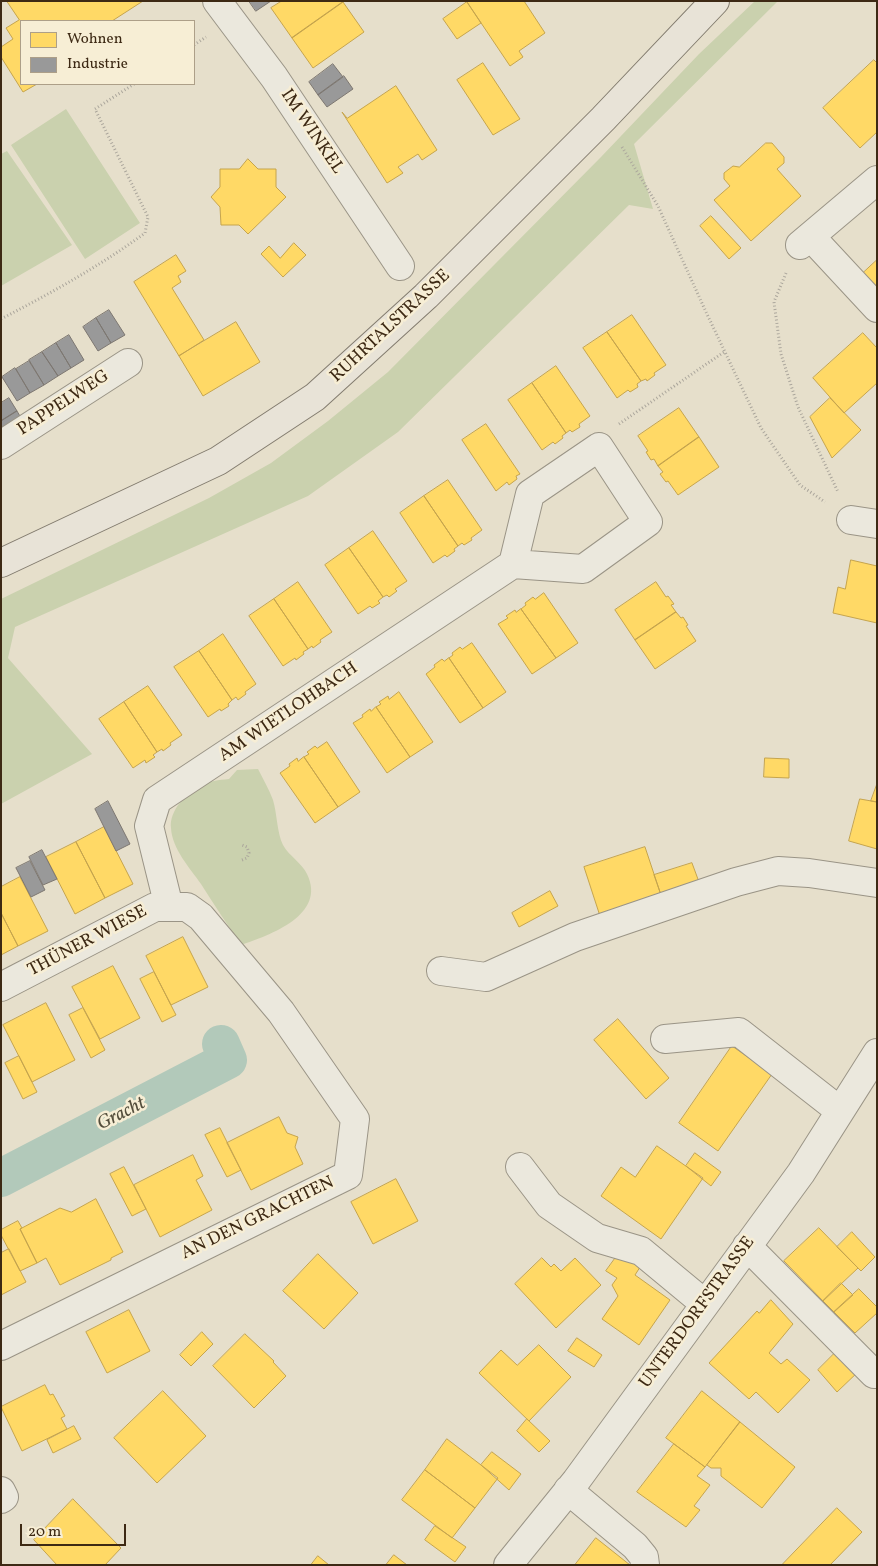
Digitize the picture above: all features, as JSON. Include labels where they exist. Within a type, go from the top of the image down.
[{"type":"main road","name":"RUHRTALSTRASSE","points":[[1,562],[218,461],[315,397],[426,296],[603,119],[714,1]]},
{"type":"street","name":"IM WINKEL","points":[[217,1],[274,77],[400,266]]},
{"type":"street","points":[[877,180],[805,241],[877,308]]},
{"type":"street","name":"PAPPELWEG","points":[[1,445],[128,363]]},
{"type":"street","points":[[599,447],[648,522],[583,569],[513,564],[530,494],[599,447]]},
{"type":"street","name":"AM WIETLOHBACH","points":[[169,907],[149,826],[157,800],[513,564]]},
{"type":"street","points":[[441,971],[486,977],[575,937],[736,882],[778,871],[808,873],[877,883]]},
{"type":"street","name":"THÜNER WIESE","points":[[1,987],[155,907],[187,907],[201,917],[281,1012]]},
{"type":"street","name":"AN DEN GRACHTEN","points":[[1,1346],[348,1174],[355,1119],[281,1012]]},
{"type":"street","points":[[665,1039],[738,1032],[840,1111]]},
{"type":"street","name":"UNTERDORFSTRASSE","points":[[508,1565],[568,1490],[801,1173],[877,1053]]},
{"type":"street","points":[[520,1167],[549,1205],[597,1238],[641,1251],[705,1304]]},
{"type":"street","points":[[747,1246],[874,1374],[877,1374]]},
{"type":"street","points":[[568,1490],[635,1546],[644,1557],[645,1565]]},
{"type":"street","points":[[1,1491],[4,1497],[1,1499]]},
{"type":"path","points":[[1,319],[54,291],[120,251],[145,233],[148,218],[94,109],[132,85]]},
{"type":"path","points":[[603,119],[658,206],[724,352],[761,428],[800,485],[864,522]]},
{"type":"path","points":[[805,241],[785,274],[774,302],[781,354],[798,407],[864,522]]},
{"type":"path","points":[[599,447],[622,421],[724,352]]},
{"type":"path","points":[[242,845],[247,848],[249,853],[247,858],[242,860]]},
{"type":"green space","points":[[755,1],[778,1],[634,144],[653,209],[629,205],[398,432],[308,496],[15,627],[8,658],[92,754],[1,804],[1,599],[209,498],[271,463],[328,421],[388,372],[601,157],[699,54]]},
{"type":"green space","points":[[66,109],[140,223],[85,259],[11,145]]},
{"type":"green space","points":[[7,151],[72,245],[1,286],[1,154]]},
{"type":"green space","points":[[258,769],[273,800],[279,835],[283,845],[305,870],[311,888],[309,901],[303,912],[292,921],[280,929],[241,945],[178,851],[172,836],[171,822],[176,809],[184,798],[203,784],[229,779],[237,770]]},
{"type":"building: Wohnen","points":[[7,1],[143,1],[114,20],[20,20],[20,85],[35,85],[23,92],[1,57],[1,47],[13,39],[6,28],[19,20]]},
{"type":"building: Wohnen","points":[[282,1],[343,2],[292,38],[271,8]]},
{"type":"building: Wohnen","points":[[468,1],[524,1],[545,33],[519,51],[523,57],[510,66]]},
{"type":"building: Wohnen","points":[[343,2],[364,32],[313,68],[292,38]]},
{"type":"building: Wohnen","points":[[467,2],[481,23],[457,39],[443,19]]},
{"type":"building: Wohnen","points":[[874,60],[877,63],[877,132],[860,148],[823,108]]},
{"type":"building: Wohnen","points":[[483,63],[520,119],[493,135],[457,80]]},
{"type":"building: Wohnen","points":[[396,86],[437,150],[422,160],[418,154],[398,167],[403,173],[387,183],[342,112],[347,118]]},
{"type":"building: Wohnen","points":[[766,143],[772,143],[784,157],[784,163],[777,169],[801,196],[751,241],[714,200],[730,186],[724,179],[724,173],[733,166],[739,167]]},
{"type":"building: Wohnen","points":[[248,159],[258,169],[276,169],[276,187],[286,197],[248,234],[239,225],[221,225],[220,207],[211,197],[220,187],[220,169],[239,169]]},
{"type":"building: Wohnen","points":[[711,216],[741,248],[729,259],[700,226]]},
{"type":"building: Wohnen","points":[[294,243],[306,255],[283,277],[261,254],[269,246],[280,258]]},
{"type":"building: Wohnen","points":[[176,255],[186,271],[178,276],[181,282],[172,288],[204,340],[179,356],[134,282]]},
{"type":"building: Wohnen","points":[[877,260],[877,295],[861,275]]},
{"type":"building: Wohnen","points":[[632,315],[666,365],[654,373],[655,375],[647,381],[646,379],[641,381],[607,332]]},
{"type":"building: Wohnen","points":[[236,322],[260,362],[203,396],[179,356]]},
{"type":"building: Wohnen","points":[[607,332],[641,381],[637,384],[638,387],[630,392],[628,390],[617,398],[583,348]]},
{"type":"building: Wohnen","points":[[863,333],[877,348],[877,383],[844,413],[813,378]]},
{"type":"building: Wohnen","points":[[556,366],[590,416],[579,424],[580,427],[572,432],[570,430],[566,433],[532,383]]},
{"type":"building: Wohnen","points":[[532,383],[566,433],[555,444],[553,442],[542,450],[508,400]]},
{"type":"building: Wohnen","points":[[830,398],[861,430],[832,458],[810,417]]},
{"type":"building: Wohnen","points":[[679,408],[699,437],[658,466],[654,459],[651,460],[646,452],[648,451],[638,436]]},
{"type":"building: Wohnen","points":[[486,424],[520,474],[509,485],[507,482],[496,491],[462,440]]},
{"type":"building: Wohnen","points":[[699,437],[719,467],[678,495],[668,481],[666,482],[660,474],[663,472],[658,466]]},
{"type":"building: Wohnen","points":[[448,480],[482,530],[464,545],[462,543],[458,546],[424,496]]},
{"type":"building: Wohnen","points":[[424,496],[458,546],[447,557],[445,555],[433,563],[400,513]]},
{"type":"building: Wohnen","points":[[373,531],[407,581],[395,589],[397,591],[389,597],[387,595],[383,597],[349,548]]},
{"type":"building: Wohnen","points":[[349,548],[383,597],[378,601],[380,603],[372,608],[370,606],[358,614],[325,565]]},
{"type":"building: Wohnen","points":[[851,560],[877,566],[877,623],[833,613],[838,587],[845,589]]},
{"type":"building: Wohnen","points":[[298,582],[332,632],[320,640],[321,642],[313,648],[312,646],[308,649],[274,599]]},
{"type":"building: Wohnen","points":[[656,582],[666,597],[668,596],[674,604],[671,605],[676,612],[635,640],[615,610]]},
{"type":"building: Wohnen","points":[[544,593],[578,643],[556,658],[521,609],[533,597],[535,599]]},
{"type":"building: Wohnen","points":[[274,599],[308,649],[296,660],[295,658],[283,666],[249,616]]},
{"type":"building: Wohnen","points":[[521,609],[556,658],[532,674],[498,624],[508,618],[506,616],[515,610],[516,612]]},
{"type":"building: Wohnen","points":[[676,612],[681,618],[683,617],[688,625],[686,626],[696,641],[655,669],[635,640]]},
{"type":"building: Wohnen","points":[[223,634],[256,684],[238,700],[236,697],[232,700],[199,651]]},
{"type":"building: Wohnen","points":[[472,643],[506,692],[483,708],[449,658],[460,647],[462,649]]},
{"type":"building: Wohnen","points":[[199,651],[232,700],[228,704],[229,706],[221,711],[220,709],[208,717],[174,667]]},
{"type":"building: Wohnen","points":[[449,658],[483,708],[460,723],[426,674],[442,659],[444,661]]},
{"type":"building: Wohnen","points":[[148,686],[182,735],[170,743],[171,745],[163,751],[162,749],[157,752],[124,702]]},
{"type":"building: Wohnen","points":[[399,692],[433,742],[410,757],[376,707],[381,704],[379,702],[388,696],[389,699]]},
{"type":"building: Wohnen","points":[[124,702],[157,752],[153,755],[155,757],[146,763],[145,760],[133,768],[99,719]]},
{"type":"building: Wohnen","points":[[376,707],[410,757],[387,773],[353,723],[363,717],[362,715],[370,709],[371,711]]},
{"type":"building: Wohnen","points":[[327,742],[360,792],[338,807],[304,757],[315,746],[317,748]]},
{"type":"building: Wohnen","points":[[304,757],[338,807],[315,823],[280,773],[297,758],[298,761]]},
{"type":"building: Wohnen","points":[[765,758],[789,759],[789,778],[764,777]]},
{"type":"building: Wohnen","points":[[877,784],[877,802],[871,801]]},
{"type":"building: Wohnen","points":[[860,799],[877,802],[877,849],[849,841]]},
{"type":"building: Wohnen","points":[[104,827],[133,884],[105,898],[76,842]]},
{"type":"building: Wohnen","points":[[76,842],[105,898],[75,914],[46,857]]},
{"type":"building: Wohnen","points":[[645,847],[661,895],[600,916],[584,867]]},
{"type":"building: Wohnen","points":[[692,863],[699,882],[661,895],[654,875]]},
{"type":"building: Wohnen","points":[[20,877],[48,931],[18,946],[1,913],[1,887]]},
{"type":"building: Wohnen","points":[[550,891],[558,906],[519,927],[512,913]]},
{"type":"building: Wohnen","points":[[1,913],[18,946],[1,955]]},
{"type":"building: Wohnen","points":[[183,937],[208,987],[171,1005],[146,956]]},
{"type":"building: Wohnen","points":[[113,966],[140,1018],[100,1039],[72,987]]},
{"type":"building: Wohnen","points":[[154,972],[176,1015],[162,1022],[140,979]]},
{"type":"building: Wohnen","points":[[46,1003],[75,1060],[32,1082],[3,1025]]},
{"type":"building: Wohnen","points":[[83,1008],[105,1050],[91,1058],[69,1015]]},
{"type":"building: Wohnen","points":[[618,1019],[669,1078],[646,1099],[594,1040]]},
{"type":"building: Wohnen","points":[[732,1046],[772,1074],[718,1151],[679,1123]]},
{"type":"building: Wohnen","points":[[19,1056],[37,1092],[23,1099],[5,1063]]},
{"type":"building: Wohnen","points":[[279,1117],[287,1133],[298,1137],[295,1147],[303,1164],[251,1190],[227,1143]]},
{"type":"building: Wohnen","points":[[220,1128],[241,1170],[227,1177],[205,1135]]},
{"type":"building: Wohnen","points":[[657,1146],[703,1178],[661,1239],[601,1196],[621,1167],[635,1177]]},
{"type":"building: Wohnen","points":[[695,1153],[721,1172],[711,1186],[686,1166]]},
{"type":"building: Wohnen","points":[[193,1155],[203,1176],[196,1180],[212,1210],[160,1237],[134,1185]]},
{"type":"building: Wohnen","points":[[124,1167],[146,1209],[132,1216],[110,1174]]},
{"type":"building: Wohnen","points":[[396,1179],[418,1221],[373,1244],[351,1202]]},
{"type":"building: Wohnen","points":[[96,1199],[123,1252],[111,1258],[111,1260],[60,1285],[46,1258],[37,1263],[20,1229],[60,1208],[71,1212]]},
{"type":"building: Wohnen","points":[[18,1221],[37,1263],[20,1271],[1,1235],[1,1230]]},
{"type":"building: Wohnen","points":[[819,1228],[858,1268],[823,1301],[784,1261]]},
{"type":"building: Wohnen","points":[[852,1232],[875,1257],[861,1271],[837,1247]]},
{"type":"building: Wohnen","points":[[9,1249],[26,1282],[1,1295],[1,1253]]},
{"type":"building: Wohnen","points":[[622,1249],[642,1264],[635,1275],[670,1300],[639,1345],[602,1319],[618,1296],[612,1285],[617,1278],[606,1271]]},
{"type":"building: Wohnen","points":[[318,1254],[358,1293],[324,1329],[283,1291]]},
{"type":"building: Wohnen","points":[[542,1258],[551,1267],[554,1264],[561,1271],[575,1258],[601,1285],[556,1328],[515,1284]]},
{"type":"building: Wohnen","points":[[841,1283],[853,1295],[834,1312],[823,1301]]},
{"type":"building: Wohnen","points":[[859,1289],[877,1307],[877,1313],[855,1333],[834,1312]]},
{"type":"building: Wohnen","points":[[771,1300],[793,1324],[769,1353],[781,1364],[787,1359],[810,1380],[778,1413],[756,1392],[749,1399],[709,1363],[757,1311],[759,1313]]},
{"type":"building: Wohnen","points":[[129,1310],[150,1351],[107,1373],[86,1332]]},
{"type":"building: Wohnen","points":[[202,1332],[213,1344],[191,1366],[180,1355]]},
{"type":"building: Wohnen","points":[[245,1334],[274,1361],[286,1376],[254,1408],[213,1366]]},
{"type":"building: Wohnen","points":[[577,1338],[602,1355],[594,1367],[568,1351]]},
{"type":"building: Wohnen","points":[[539,1345],[571,1377],[529,1421],[479,1373],[501,1350],[517,1365]]},
{"type":"building: Wohnen","points":[[839,1349],[860,1370],[837,1392],[818,1370]]},
{"type":"building: Wohnen","points":[[45,1385],[50,1395],[53,1394],[65,1416],[61,1418],[67,1429],[22,1451],[1,1407]]},
{"type":"building: Wohnen","points":[[163,1391],[206,1436],[157,1483],[114,1438]]},
{"type":"building: Wohnen","points":[[702,1391],[740,1422],[705,1467],[666,1438]]},
{"type":"building: Wohnen","points":[[527,1419],[550,1441],[539,1452],[517,1431]]},
{"type":"building: Wohnen","points":[[740,1422],[795,1467],[762,1508],[721,1476],[721,1468],[711,1468],[707,1465]]},
{"type":"building: Wohnen","points":[[74,1426],[81,1439],[53,1453],[47,1440]]},
{"type":"building: Wohnen","points":[[447,1439],[498,1478],[475,1508],[425,1470]]},
{"type":"building: Wohnen","points":[[674,1444],[705,1467],[697,1476],[710,1485],[694,1506],[700,1510],[686,1527],[637,1492]]},
{"type":"building: Wohnen","points":[[492,1452],[521,1474],[509,1490],[481,1465]]},
{"type":"building: Wohnen","points":[[425,1470],[475,1508],[452,1538],[402,1500]]},
{"type":"building: Wohnen","points":[[73,1499],[121,1548],[105,1565],[57,1565],[34,1540]]},
{"type":"building: Wohnen","points":[[837,1508],[862,1532],[830,1565],[782,1565]]},
{"type":"building: Wohnen","points":[[435,1526],[466,1547],[455,1562],[425,1540]]},
{"type":"building: Wohnen","points":[[596,1538],[630,1565],[575,1565]]},
{"type":"building: Wohnen","points":[[394,1555],[407,1565],[386,1565]]},
{"type":"building: Wohnen","points":[[318,1556],[329,1565],[311,1565]]},
{"type":"building: Industrie","points":[[249,1],[271,1],[256,11]]},
{"type":"building: Industrie","points":[[333,64],[343,77],[318,95],[309,82]]},
{"type":"building: Industrie","points":[[344,76],[353,89],[327,107],[318,95]]},
{"type":"building: Industrie","points":[[109,310],[125,335],[111,343],[96,318]]},
{"type":"building: Industrie","points":[[96,318],[111,343],[98,351],[83,327]]},
{"type":"building: Industrie","points":[[69,335],[84,360],[71,368],[56,343]]},
{"type":"building: Industrie","points":[[56,343],[71,368],[58,376],[42,352]]},
{"type":"building: Industrie","points":[[42,352],[58,376],[44,385],[29,360]]},
{"type":"building: Industrie","points":[[29,361],[44,385],[30,393],[16,369]]},
{"type":"building: Industrie","points":[[15,368],[30,393],[17,401],[2,377]]},
{"type":"building: Industrie","points":[[9,398],[17,411],[1,421],[1,403]]},
{"type":"building: Industrie","points":[[17,411],[25,425],[1,440],[1,421]]},
{"type":"building: Industrie","points":[[108,801],[130,844],[116,851],[95,809]]},
{"type":"building: Industrie","points":[[42,850],[57,879],[43,885],[29,857]]},
{"type":"building: Industrie","points":[[30,861],[45,890],[31,897],[16,868]]},
{"type":"waterway","name":"Gracht","points":[[1,1178],[228,1060],[221,1044]]}]
